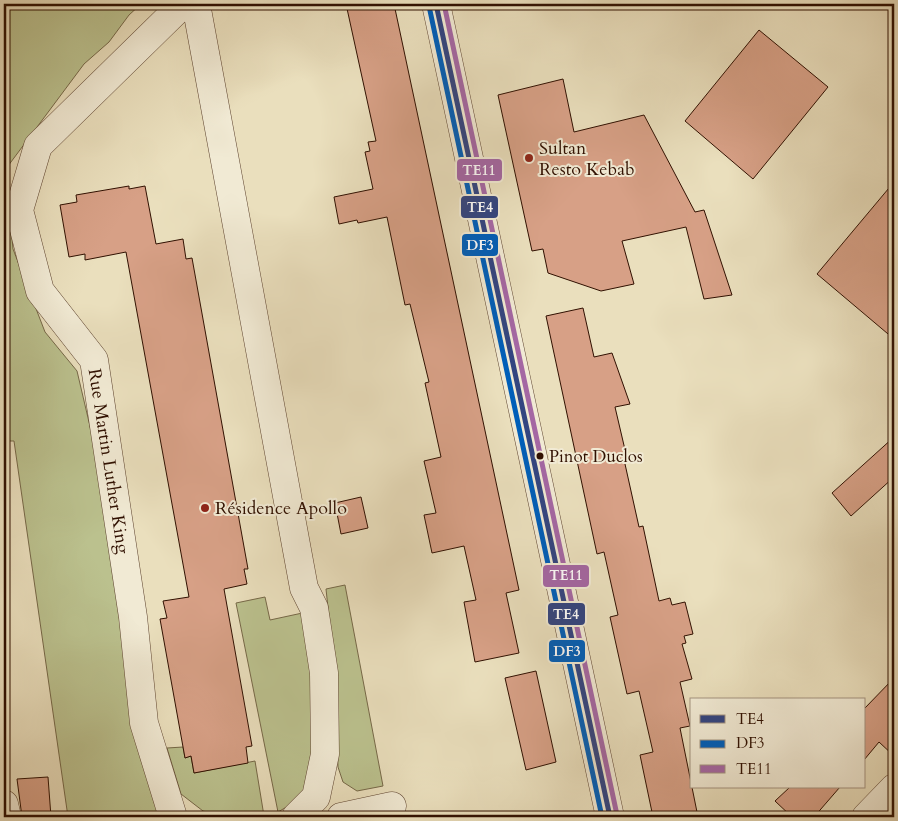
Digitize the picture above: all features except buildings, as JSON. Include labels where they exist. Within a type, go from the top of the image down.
[{"type":"street","name":"Rue Martin Luther King","points":[[173,817],[144,723],[133,617],[94,360],[40,291],[19,210],[38,146],[183,4]]},
{"type":"street","points":[[196,4],[304,588],[314,608],[324,673],[325,754],[316,797],[296,817]]},
{"type":"street","points":[[436,4],[610,817]]},
{"type":"street","points":[[866,817],[894,788]]},
{"type":"street","points":[[4,804],[6,817]]},
{"type":"street","points":[[341,817],[392,806]]},
{"type":"green space","points":[[4,4],[141,4],[129,15],[109,42],[84,64],[5,170],[13,249],[45,332],[77,371],[96,452],[159,817],[68,817],[14,441],[4,441]]},
{"type":"green space","points":[[345,585],[383,786],[357,791],[343,782],[338,767],[335,673],[326,589]]},
{"type":"green space","points":[[265,597],[270,620],[307,612],[316,754],[305,796],[278,812],[236,603]]},
{"type":"green space","points":[[183,747],[185,758],[191,756],[194,773],[255,761],[264,816],[225,817],[203,811],[181,794],[167,748]]},
{"type":"transit line","name":"TE4","points":[[436,4],[610,817]]},
{"type":"transit line","name":"TE11","points":[[444,4],[617,815]]},
{"type":"transit line","name":"DF3","points":[[429,6],[602,817]]},
{"type":"place","name":"Sultan Resto Kebab","points":[[529,158]]},
{"type":"place","name":"Pinot Duclos","points":[[540,456]]},
{"type":"place","name":"Résidence Apollo","points":[[205,508]]}]
